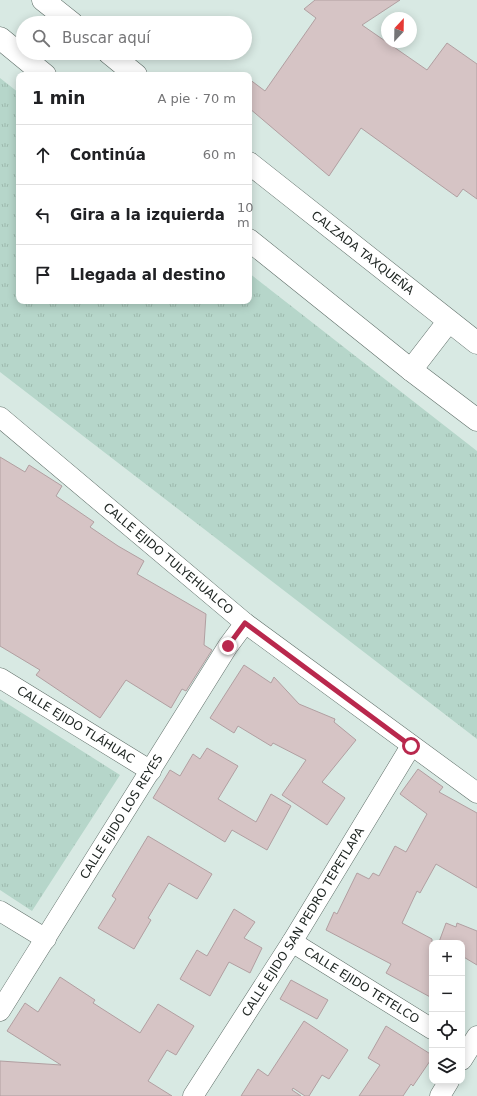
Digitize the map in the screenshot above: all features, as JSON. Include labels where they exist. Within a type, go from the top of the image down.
[{"type":"main road","points":[[43,0],[63,16]]},
{"type":"main road","points":[[0,38],[16,51]]},
{"type":"main road","points":[[27,60],[41,72]]},
{"type":"main road","points":[[118,60],[132,72]]},
{"type":"main road","name":"CALZADA TAXQUEÑA","points":[[252,165],[477,344]]},
{"type":"main road","points":[[252,242],[411,370],[477,420]]},
{"type":"main road","points":[[411,370],[448,322]]},
{"type":"street","name":"CALLE EJIDO TULYEHUALCO","points":[[0,417],[245,623],[477,793]]},
{"type":"street","name":"CALLE EJIDO LOS REYES","points":[[0,1011],[228,646],[245,623]]},
{"type":"street","name":"CALLE EJIDO TLÁHUAC","points":[[0,678],[151,771]]},
{"type":"street","name":"CALLE EJIDO SAN PEDRO TEPETLAPA","points":[[193,1096],[292,942],[411,746]]},
{"type":"street","points":[[0,911],[46,939]]},
{"type":"street","name":"CALLE EJIDO TETELCO","points":[[292,942],[429,1027]]},
{"type":"street","points":[[440,1096],[447,1084]]},
{"type":"green space","points":[[0,78],[16,91],[16,304],[252,304],[252,275],[477,451],[477,739],[0,372]]},
{"type":"green space","points":[[0,699],[120,775],[32,911],[0,890]]},
{"type":"building","points":[[315,0],[400,0],[362,25],[381,38],[381,48],[395,48],[427,70],[447,43],[477,64],[477,199],[463,189],[457,197],[361,128],[329,176],[252,111],[252,81],[265,91],[316,18],[304,9]]},
{"type":"building","points":[[0,457],[25,472],[29,465],[62,486],[56,496],[94,522],[90,527],[144,561],[137,574],[206,614],[204,645],[212,650],[186,691],[182,689],[171,708],[126,680],[100,718],[36,675],[40,670],[0,646]]},
{"type":"building","points":[[244,665],[271,683],[274,677],[299,704],[335,719],[334,722],[356,740],[322,782],[345,798],[327,825],[282,795],[306,760],[273,743],[271,746],[238,726],[234,733],[210,718]]},
{"type":"building","points":[[207,748],[238,766],[218,799],[256,822],[271,794],[291,806],[267,850],[232,830],[225,842],[153,798],[170,770],[180,776],[193,754],[200,759]]},
{"type":"building","points":[[418,769],[443,787],[439,792],[477,813],[477,888],[436,864],[420,893],[417,891],[402,923],[432,939],[429,940],[429,996],[386,973],[391,964],[326,930],[334,912],[337,914],[357,873],[369,879],[373,873],[379,876],[395,846],[406,852],[427,814],[400,794]]},
{"type":"building","points":[[148,836],[212,874],[197,899],[169,883],[148,918],[151,920],[134,949],[98,928],[116,899],[112,896]]},
{"type":"building","points":[[234,909],[255,922],[244,938],[262,948],[250,973],[229,962],[210,996],[180,979],[197,950],[207,956]]},
{"type":"building","points":[[446,923],[456,927],[457,923],[477,931],[477,965],[465,958],[465,940],[440,940]]},
{"type":"building","points":[[60,977],[95,1000],[93,1003],[140,1033],[158,1004],[194,1026],[176,1055],[167,1050],[148,1081],[172,1096],[0,1096],[0,1061],[61,1065],[7,1031],[25,1003],[38,1012]]},
{"type":"building","points":[[291,980],[328,1000],[317,1019],[280,999]]},
{"type":"building","points":[[304,1021],[348,1050],[329,1079],[322,1075],[309,1096],[305,1096],[293,1088],[292,1090],[301,1096],[241,1096],[258,1069],[268,1076]]},
{"type":"building","points":[[386,1026],[429,1053],[429,1062],[413,1086],[411,1084],[403,1096],[359,1096],[380,1065],[368,1058]]},
{"type":"route","points":[[228,646],[245,623],[411,746]]}]
